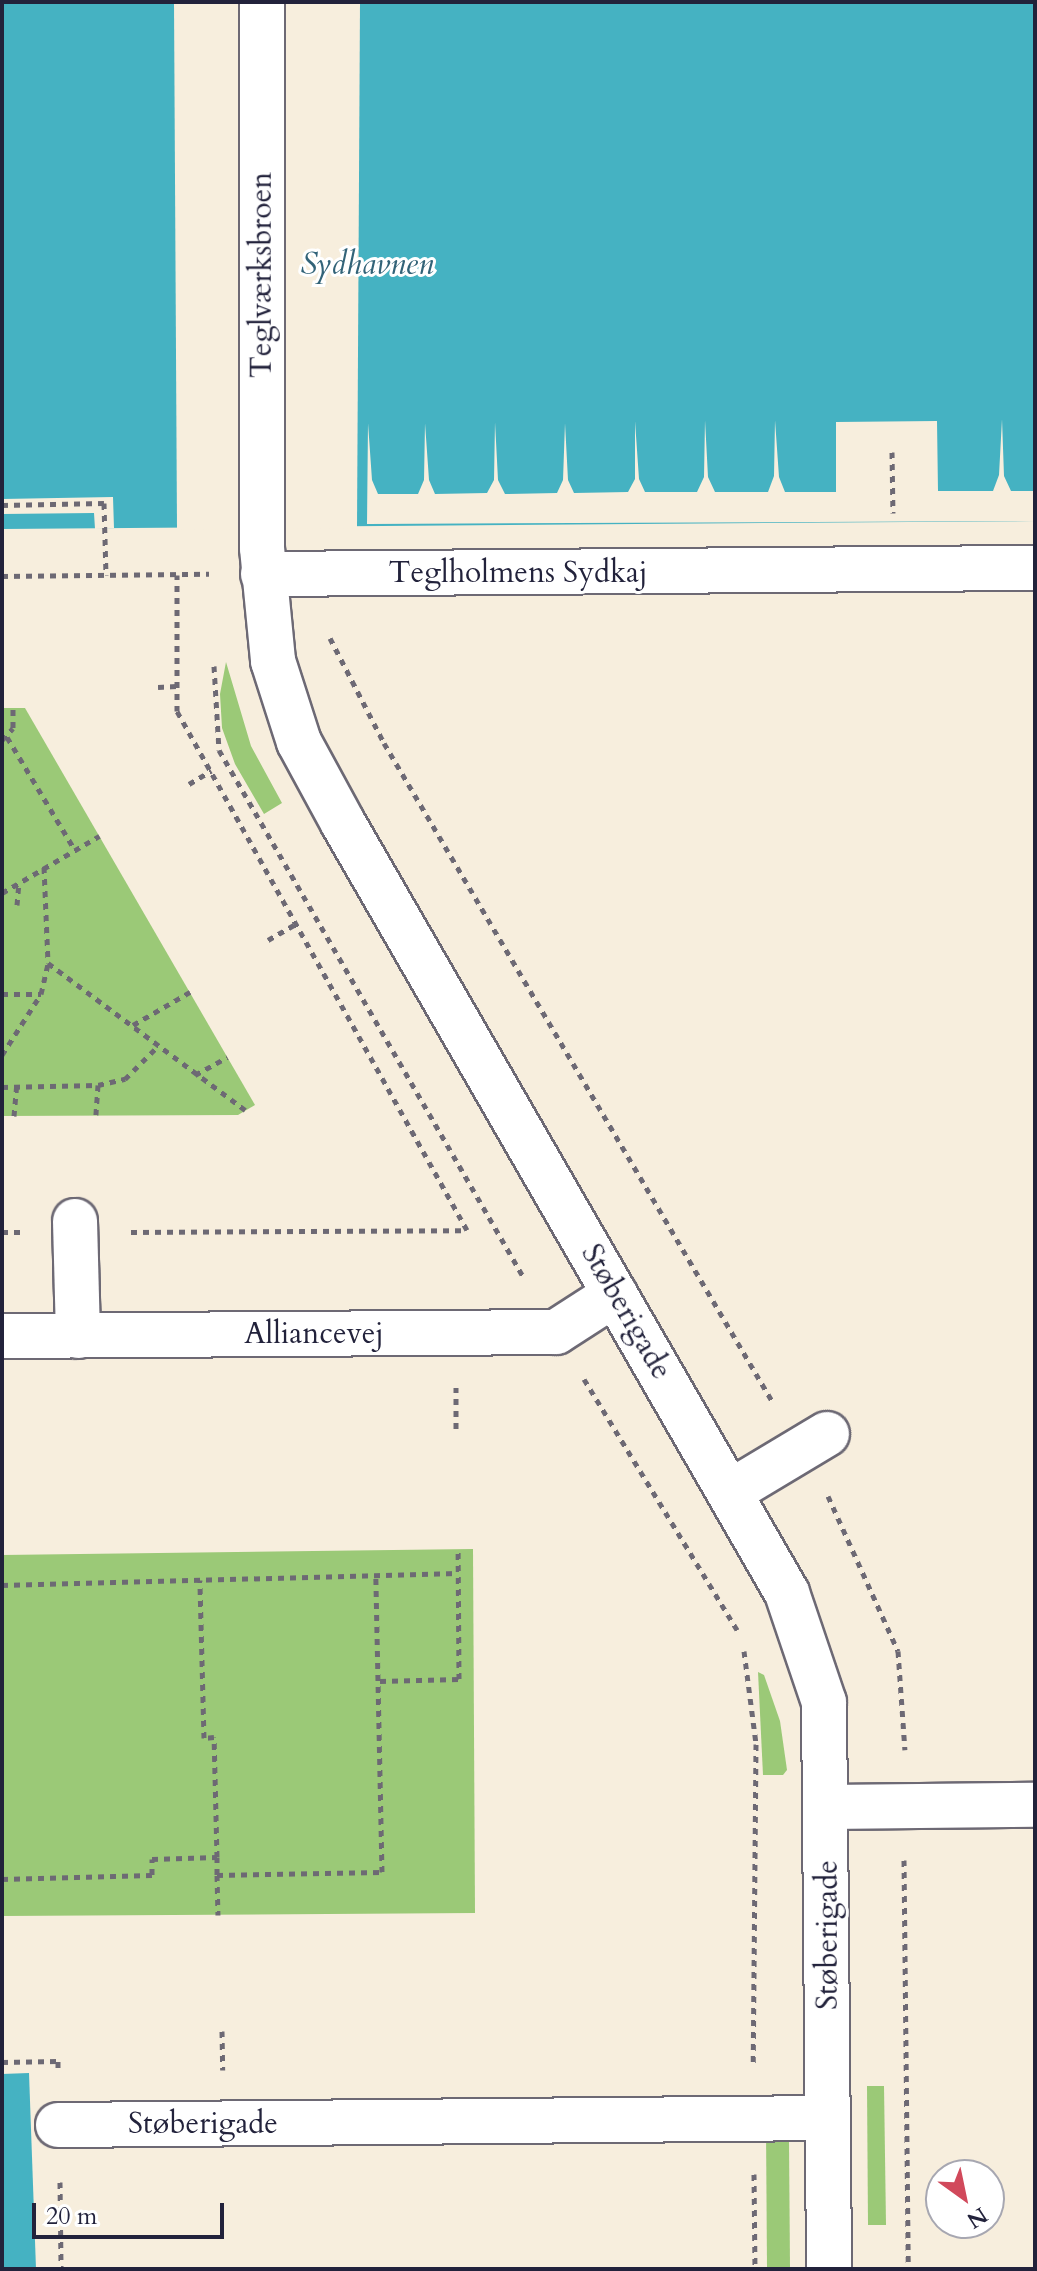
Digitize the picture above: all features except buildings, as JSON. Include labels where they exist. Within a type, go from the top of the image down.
[{"type":"street","name":"Teglværksbroen","points":[[262,2],[263,561]]},
{"type":"street","name":"Teglholmens Sydkaj","points":[[263,561],[1035,568]]},
{"type":"street","name":"Støberigade","points":[[263,561],[273,661],[299,742],[787,1593],[824,1702],[829,2269]]},
{"type":"street","points":[[75,1227],[78,1336]]},
{"type":"street","name":"Alliancevej","points":[[2,1336],[556,1332],[615,1294]]},
{"type":"street","points":[[730,1492],[827,1434]]},
{"type":"street","points":[[827,1807],[1035,1805]]},
{"type":"street","name":"Støberigade","points":[[58,2125],[828,2118]]},
{"type":"path","points":[[2,505],[104,503],[106,575]]},
{"type":"path","points":[[2,576],[177,575],[263,561]]},
{"type":"path","points":[[2,1232],[75,1227],[467,1230],[177,711],[177,575]]},
{"type":"path","points":[[158,687],[177,686]]},
{"type":"path","points":[[13,708],[4,738],[75,850]]},
{"type":"path","points":[[189,784],[211,771]]},
{"type":"path","points":[[2,893],[99,836]]},
{"type":"path","points":[[2,1055],[41,994],[48,963],[44,867]]},
{"type":"path","points":[[17,905],[19,883]]},
{"type":"path","points":[[268,940],[296,924]]},
{"type":"path","points":[[48,963],[245,1110]]},
{"type":"path","points":[[133,1025],[190,992]]},
{"type":"path","points":[[2,994],[41,994]]},
{"type":"path","points":[[2,1087],[17,1084],[98,1085],[125,1079],[157,1047]]},
{"type":"path","points":[[195,1075],[227,1057]]},
{"type":"path","points":[[14,1116],[17,1084]]},
{"type":"path","points":[[96,1115],[98,1085]]},
{"type":"path","points":[[302,1221],[302,1231]]},
{"type":"path","points":[[380,1681],[459,1679],[458,1549]]},
{"type":"path","points":[[2,1585],[458,1573]]},
{"type":"path","points":[[217,1875],[382,1872],[376,1575]]},
{"type":"path","points":[[200,1580],[204,1738],[214,1737],[218,1915]]},
{"type":"path","points":[[2,1879],[152,1875],[152,1859],[217,1857]]},
{"type":"path","points":[[58,2125],[61,2269]]},
{"type":"green space","points":[[226,662],[251,746],[282,803],[264,814],[235,764],[222,728],[220,694]]},
{"type":"green space","points":[[2,708],[25,708],[255,1105],[238,1115],[2,1116]]},
{"type":"green space","points":[[473,1549],[475,1913],[2,1916],[2,1555]]},
{"type":"green space","points":[[758,1672],[764,1675],[780,1721],[787,1770],[783,1775],[763,1775]]},
{"type":"green space","points":[[867,2086],[884,2086],[886,2225],[868,2225]]},
{"type":"green space","points":[[766,2127],[789,2141],[790,2269],[767,2269]]},
{"type":"water","name":"Sydhavnen","points":[[2,2],[1035,2],[1035,521],[2,529]]},
{"type":"water","points":[[29,2073],[36,2269],[2,2269],[2,2074]]},
{"type":"pier","points":[[174,2],[360,2],[357,528],[177,530]]},
{"type":"pier","points":[[1002,419],[1004,476],[1011,491],[1035,491],[1035,521],[367,524],[368,423],[372,480],[378,494],[418,494],[424,480],[425,423],[429,480],[435,494],[487,493],[494,480],[495,422],[498,480],[505,494],[557,493],[563,480],[565,423],[568,480],[574,493],[628,492],[635,479],[635,421],[639,479],[645,492],[697,492],[704,477],[705,420],[708,477],[715,492],[768,492],[774,476],[775,420],[779,477],[785,492],[836,492],[836,422],[937,421],[938,491],[993,491],[999,475]]},
{"type":"pier","points":[[113,497],[114,528],[95,529],[94,513],[2,514],[2,499]]}]
